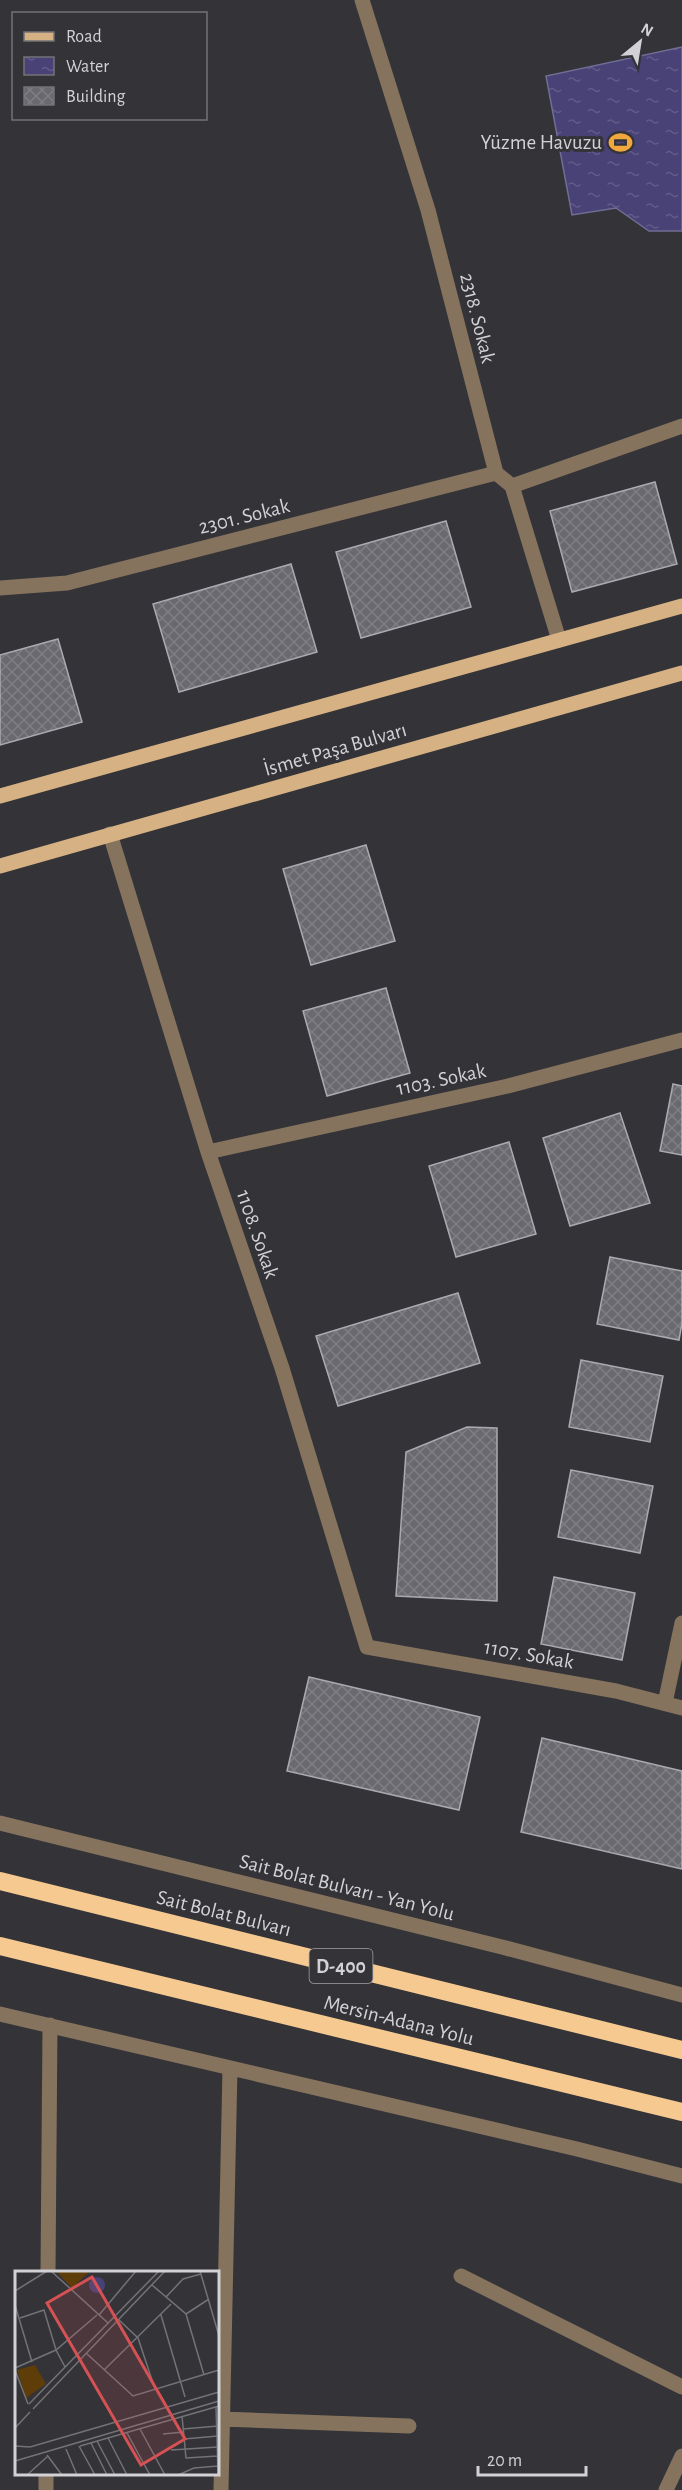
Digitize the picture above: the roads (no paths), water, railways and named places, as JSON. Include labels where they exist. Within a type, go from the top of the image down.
[{"type":"highway","name":"Sait Bolat Bulvarı","points":[[0,1881],[682,2050]]},
{"type":"highway","name":"Mersin-Adana Yolu","points":[[0,1946],[682,2112]]},
{"type":"main road","points":[[0,795],[682,606]]},
{"type":"main road","name":"İsmet Paşa Bulvarı","points":[[0,866],[682,673]]},
{"type":"street","name":"2318. Sokak","points":[[362,0],[428,210],[496,473]]},
{"type":"street","points":[[512,486],[682,426]]},
{"type":"street","points":[[496,473],[512,486],[560,640]]},
{"type":"street","name":"2301. Sokak","points":[[0,588],[68,583],[496,473]]},
{"type":"street","name":"1108. Sokak","points":[[110,834],[208,1152],[282,1368],[367,1647]]},
{"type":"street","name":"1103. Sokak","points":[[208,1152],[508,1086],[682,1040]]},
{"type":"street","points":[[665,1703],[682,1623]]},
{"type":"street","name":"1107. Sokak","points":[[367,1647],[616,1691],[682,1708]]},
{"type":"street","name":"Sait Bolat Bulvarı - Yan Yolu","points":[[0,1823],[502,1947],[682,1995]]},
{"type":"street","points":[[0,2013],[682,2176]]},
{"type":"street","points":[[48,2271],[50,2025]]},
{"type":"street","points":[[221,2490],[230,2068]]},
{"type":"street","points":[[461,2276],[682,2387]]},
{"type":"street","points":[[223,2419],[409,2426]]},
{"type":"street","points":[[674,2482],[682,2456]]},
{"type":"water","name":"Yüzme Havuzu","points":[[682,47],[682,231],[649,231],[616,208],[572,215],[546,76]]},
{"type":"place","name":"Yüzme Havuzu","points":[[620,142]]}]
